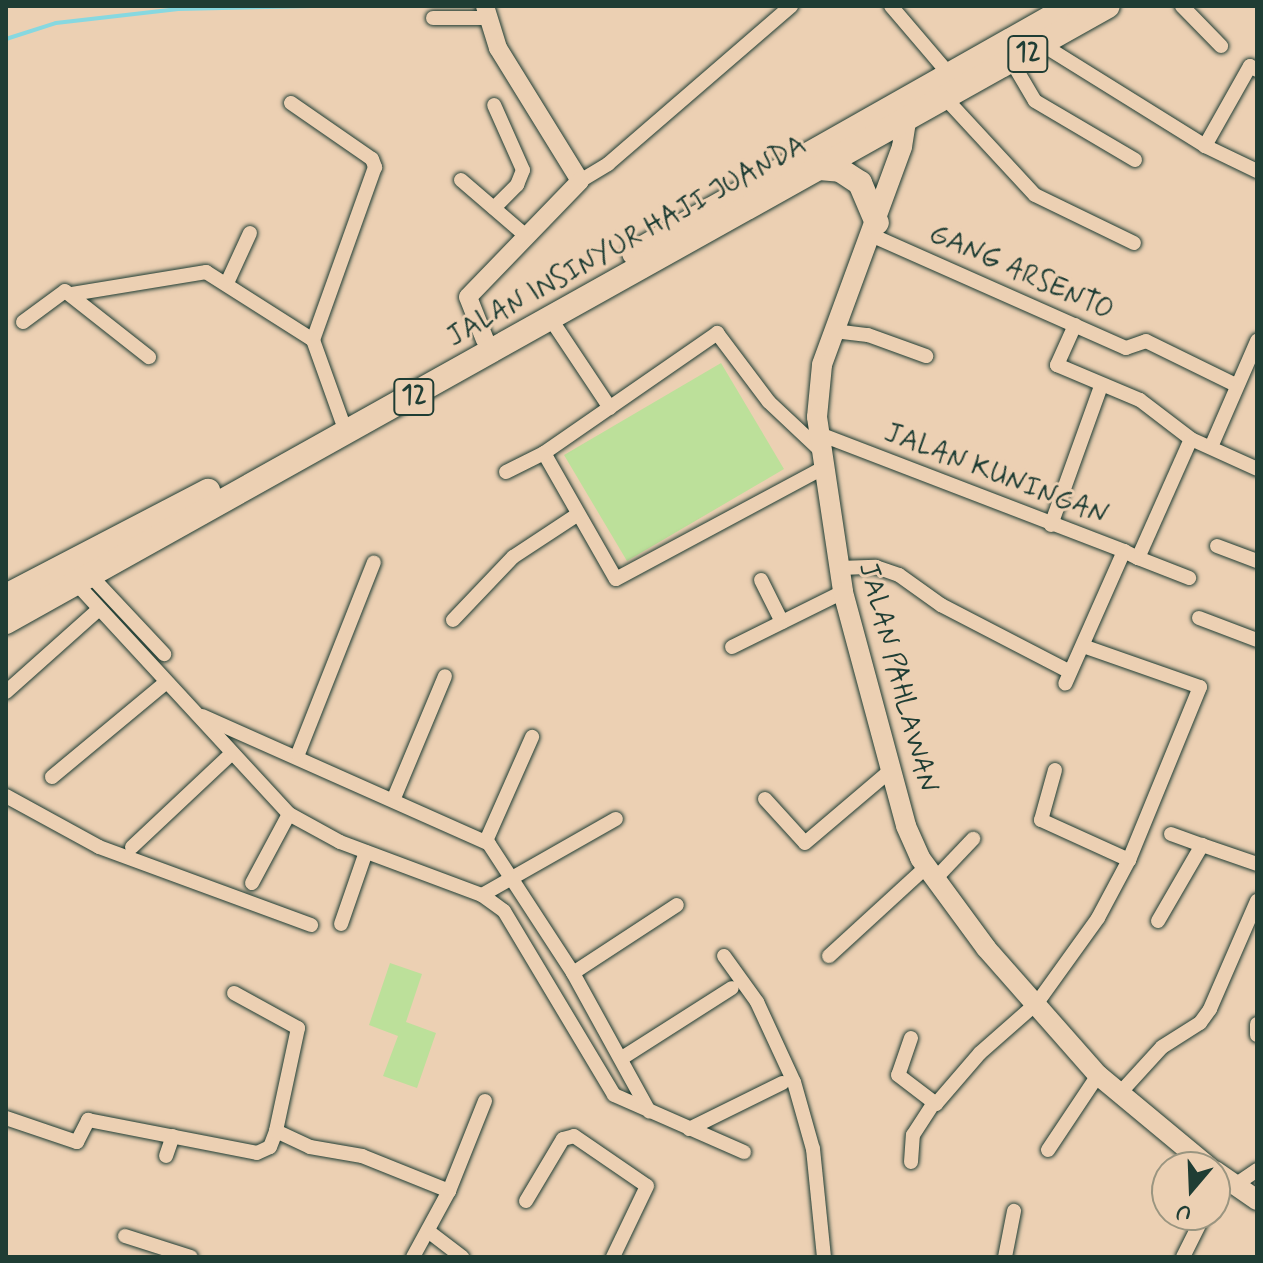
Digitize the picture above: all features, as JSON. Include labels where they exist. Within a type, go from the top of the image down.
[{"type":"highway","name":"JALAN INSINYUR HAJI JUANDA","points":[[6,622],[819,168],[908,111],[950,75],[1071,6]]},
{"type":"highway","name":"JALAN INSINYUR HAJI JUANDA","points":[[6,596],[342,421],[778,168],[908,111],[947,100],[1108,6]]},
{"type":"highway","points":[[819,168],[840,170],[860,183],[874,229]]},
{"type":"main road","name":"JALAN PAHLAWAN","points":[[908,111],[874,229],[822,365],[819,450],[843,592],[906,826],[930,873],[1098,1075],[1187,1151]]},
{"type":"main road","name":"JALAN PAHLAWAN","points":[[1231,1185],[1257,1200]]},
{"type":"street","points":[[485,340],[468,297],[580,181],[608,164],[791,6]]},
{"type":"street","points":[[891,6],[950,75]]},
{"type":"street","points":[[1182,6],[1221,46]]},
{"type":"street","points":[[433,18],[485,12],[498,48],[580,181]]},
{"type":"street","points":[[1043,45],[1205,146],[1257,171]]},
{"type":"street","points":[[1012,62],[1035,101],[1135,160]]},
{"type":"street","points":[[1205,146],[1250,66],[1257,70]]},
{"type":"street","points":[[947,100],[1035,195],[1134,243]]},
{"type":"street","points":[[291,103],[372,159],[375,167],[313,340]]},
{"type":"street","points":[[494,105],[523,170],[517,185],[494,208]]},
{"type":"street","points":[[461,180],[525,235]]},
{"type":"street","name":"GANG ARSENTO","points":[[874,229],[1126,348],[1146,341],[1236,385]]},
{"type":"street","points":[[227,283],[250,233]]},
{"type":"street","points":[[23,322],[56,293],[72,294],[199,271],[227,283],[313,340],[342,421]]},
{"type":"street","points":[[72,294],[149,357]]},
{"type":"street","points":[[550,318],[610,408]]},
{"type":"street","points":[[1075,325],[1057,365],[1146,404],[1191,439],[1257,469]]},
{"type":"street","points":[[834,331],[868,335],[926,356]]},
{"type":"street","points":[[506,472],[544,453],[719,333],[769,402],[819,450],[620,579],[612,577],[544,453]]},
{"type":"street","points":[[1211,447],[1257,341]]},
{"type":"street","points":[[1051,525],[1101,386]]},
{"type":"street","points":[[1189,578],[1131,554],[1191,439]]},
{"type":"street","name":"JALAN KUNINGAN","points":[[819,450],[1131,554],[1068,678],[941,605],[899,575],[876,567],[839,568]]},
{"type":"street","points":[[453,620],[513,557],[577,515]]},
{"type":"street","points":[[1217,546],[1257,561]]},
{"type":"street","points":[[298,754],[374,562]]},
{"type":"street","points":[[82,578],[99,609],[164,684],[202,716],[230,755],[289,814],[366,852],[482,895],[518,929],[614,1095],[744,1152]]},
{"type":"street","points":[[82,578],[164,654]]},
{"type":"street","points":[[761,580],[782,622]]},
{"type":"street","points":[[732,647],[843,592]]},
{"type":"street","points":[[6,692],[99,609]]},
{"type":"street","points":[[1199,618],[1257,640]]},
{"type":"street","points":[[911,1162],[913,1135],[933,1104],[1037,1003],[1098,918],[1129,860],[1200,687],[1083,646]]},
{"type":"street","points":[[394,798],[445,676]]},
{"type":"street","points":[[52,777],[164,684]]},
{"type":"street","points":[[202,716],[298,754],[486,841],[573,973],[649,1111]]},
{"type":"street","points":[[486,841],[532,737]]},
{"type":"street","points":[[132,847],[230,755]]},
{"type":"street","points":[[765,799],[805,843],[891,770]]},
{"type":"street","points":[[1055,770],[1041,820],[1129,860]]},
{"type":"street","points":[[6,796],[99,847],[311,925]]},
{"type":"street","points":[[252,883],[289,814]]},
{"type":"street","points":[[482,895],[514,880],[616,819]]},
{"type":"street","points":[[1171,834],[1257,864]]},
{"type":"street","points":[[829,956],[973,839]]},
{"type":"street","points":[[1158,921],[1202,845]]},
{"type":"street","points":[[341,924],[366,852]]},
{"type":"street","points":[[1120,1093],[1162,1047],[1200,1023],[1210,1009],[1257,901]]},
{"type":"street","points":[[573,973],[677,905]]},
{"type":"street","points":[[724,956],[757,1002],[794,1082],[813,1149],[824,1254]]},
{"type":"street","points":[[622,1058],[732,988]]},
{"type":"street","points":[[6,1118],[77,1142],[86,1120],[259,1153],[270,1147],[298,1028],[234,993]]},
{"type":"street","points":[[1257,1024],[1257,1035]]},
{"type":"street","points":[[911,1038],[898,1075],[933,1104]]},
{"type":"street","points":[[1048,1150],[1098,1075]]},
{"type":"street","points":[[689,1129],[782,1083]]},
{"type":"street","points":[[413,1257],[449,1191],[485,1101]]},
{"type":"street","points":[[276,1131],[310,1147],[347,1151],[449,1191]]},
{"type":"street","points":[[526,1201],[569,1135],[647,1186],[613,1257]]},
{"type":"street","points":[[166,1156],[173,1136]]},
{"type":"street","points":[[1231,1176],[1257,1170]]},
{"type":"street","points":[[1005,1257],[1014,1211]]},
{"type":"street","points":[[428,1231],[462,1257]]},
{"type":"street","points":[[1183,1257],[1196,1231]]},
{"type":"street","points":[[125,1236],[191,1257]]},
{"type":"green space","points":[[721,363],[784,469],[627,561],[564,455]]},
{"type":"green space","points":[[390,963],[422,974],[406,1022],[436,1033],[417,1088],[383,1076],[398,1036],[369,1025]]},
{"type":"waterway","points":[[6,39],[56,23],[178,9],[312,6]]}]
